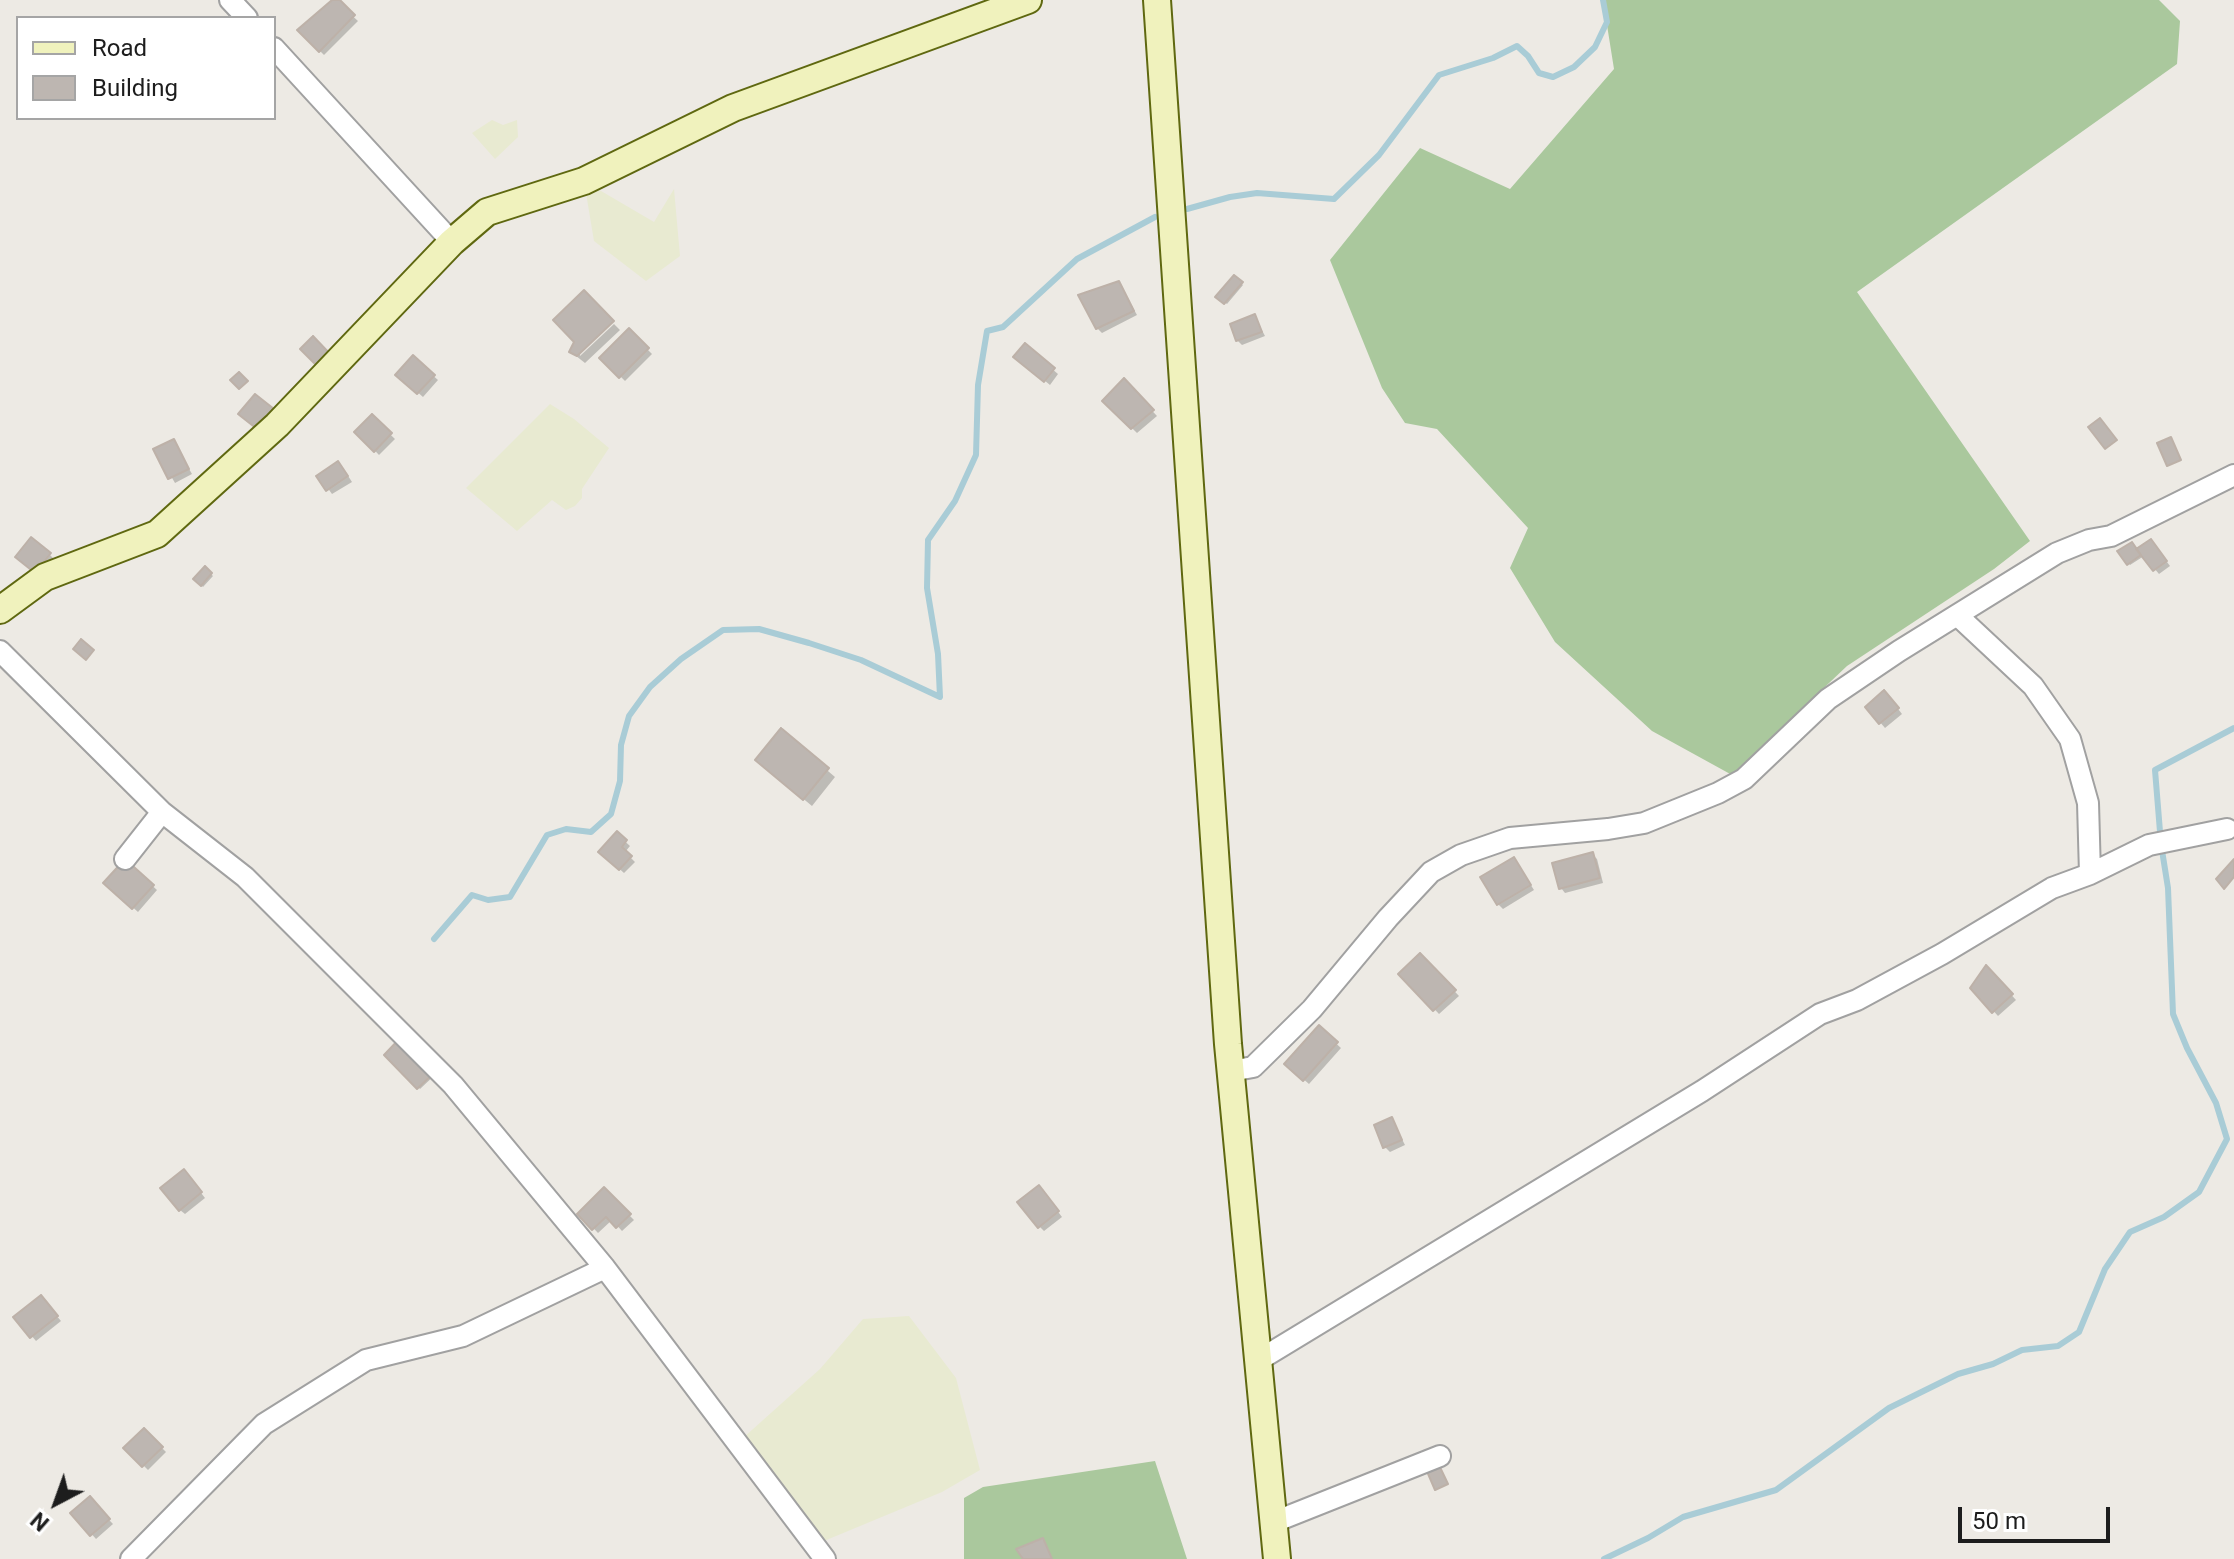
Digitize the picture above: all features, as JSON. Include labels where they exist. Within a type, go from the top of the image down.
[{"type":"street","points":[[230,0],[245,16]]},
{"type":"street","points":[[0,610],[45,577],[157,534],[277,425],[452,242],[487,212],[584,181],[733,108],[1028,0]]},
{"type":"street","points":[[1157,0],[1231,1071],[1277,1559]]},
{"type":"street","points":[[276,50],[452,242]]},
{"type":"street","points":[[1231,1071],[1253,1067],[1312,1009],[1431,872],[1461,855],[1510,838],[1644,823],[1718,793],[1744,779],[1828,699],[2057,553],[2089,540],[2111,536],[2234,475]]},
{"type":"street","points":[[1957,615],[2033,686],[2070,739],[2088,803],[2090,874]]},
{"type":"street","points":[[0,651],[162,812],[245,877],[446,1077],[605,1268],[825,1559]]},
{"type":"street","points":[[125,859],[162,812]]},
{"type":"street","points":[[1259,1360],[1702,1091],[1820,1014],[1882,987],[2052,888],[2158,842],[2232,827]]},
{"type":"street","points":[[131,1559],[264,1424],[366,1360],[463,1336],[605,1268]]},
{"type":"street","points":[[1274,1522],[1440,1456]]},
{"type":"green space","points":[[1603,0],[2159,0],[2180,21],[2177,64],[1857,292],[2030,541],[1994,569],[1847,666],[1732,775],[1652,731],[1555,642],[1510,568],[1528,528],[1437,429],[1405,423],[1382,388],[1330,260],[1420,148],[1510,189],[1614,69]]},
{"type":"green space","points":[[492,120],[503,125],[517,120],[518,137],[495,159],[472,133]]},
{"type":"green space","points":[[584,181],[654,222],[674,189],[680,256],[646,281],[594,241]]},
{"type":"green space","points":[[550,404],[609,448],[582,489],[582,498],[575,506],[566,510],[552,500],[517,531],[466,488]]},
{"type":"green space","points":[[909,1316],[956,1378],[980,1470],[942,1492],[824,1541],[743,1438],[820,1369],[863,1319]]},
{"type":"green space","points":[[1155,1461],[1187,1559],[964,1559],[964,1498],[983,1487]]},
{"type":"building","points":[[332,0],[340,0],[355,15],[319,52],[297,30]]},
{"type":"building","points":[[1234,275],[1243,282],[1224,304],[1215,297]]},
{"type":"building","points":[[1119,281],[1134,311],[1096,329],[1078,295]]},
{"type":"building","points":[[584,290],[614,321],[577,356],[569,352],[574,342],[553,320]]},
{"type":"building","points":[[1255,314],[1262,332],[1236,341],[1230,324]]},
{"type":"building","points":[[629,328],[649,348],[619,378],[599,358]]},
{"type":"building","points":[[313,336],[332,356],[320,369],[300,349]]},
{"type":"building","points":[[1025,343],[1055,368],[1044,382],[1013,357]]},
{"type":"building","points":[[413,355],[435,375],[417,394],[395,375]]},
{"type":"building","points":[[239,372],[248,381],[239,389],[230,380]]},
{"type":"building","points":[[1124,378],[1154,410],[1131,429],[1102,401]]},
{"type":"building","points":[[255,394],[274,409],[257,429],[238,414]]},
{"type":"building","points":[[372,414],[392,433],[374,452],[354,432]]},
{"type":"building","points":[[2100,418],[2117,440],[2105,449],[2088,427]]},
{"type":"building","points":[[2171,437],[2181,460],[2167,466],[2157,443]]},
{"type":"building","points":[[174,439],[189,469],[168,479],[153,449]]},
{"type":"building","points":[[338,461],[348,476],[326,491],[316,476]]},
{"type":"building","points":[[31,537],[51,553],[35,573],[15,557]]},
{"type":"building","points":[[2151,539],[2167,561],[2153,571],[2136,549]]},
{"type":"building","points":[[2132,542],[2141,555],[2127,565],[2117,551]]},
{"type":"building","points":[[205,566],[212,573],[201,586],[193,579]]},
{"type":"building","points":[[81,639],[94,650],[86,660],[73,649]]},
{"type":"building","points":[[1884,690],[1899,708],[1879,724],[1865,707]]},
{"type":"building","points":[[781,728],[829,768],[803,800],[755,760]]},
{"type":"building","points":[[617,831],[627,840],[622,847],[632,856],[619,870],[598,852]]},
{"type":"building","points":[[1593,852],[1600,878],[1559,889],[1552,863]]},
{"type":"building","points":[[1514,857],[1531,885],[1497,905],[1480,877]]},
{"type":"building","points":[[125,859],[154,885],[132,909],[103,883]]},
{"type":"building","points":[[2234,859],[2234,877],[2224,889],[2216,879]]},
{"type":"building","points":[[1420,953],[1456,990],[1433,1011],[1398,974]]},
{"type":"building","points":[[1986,965],[2013,994],[1992,1013],[1970,988]]},
{"type":"building","points":[[1319,1025],[1338,1042],[1303,1081],[1284,1064]]},
{"type":"building","points":[[403,1035],[438,1069],[417,1089],[384,1055]]},
{"type":"building","points":[[1392,1117],[1402,1140],[1383,1148],[1374,1125]]},
{"type":"building","points":[[184,1169],[202,1192],[179,1211],[160,1188]]},
{"type":"building","points":[[1039,1185],[1059,1211],[1038,1228],[1017,1202]]},
{"type":"building","points":[[604,1187],[631,1214],[616,1228],[606,1217],[592,1230],[577,1214]]},
{"type":"building","points":[[41,1295],[58,1316],[30,1338],[13,1317]]},
{"type":"building","points":[[144,1428],[163,1447],[142,1467],[123,1448]]},
{"type":"building","points":[[1438,1463],[1448,1484],[1435,1490],[1426,1469]]},
{"type":"building","points":[[90,1496],[110,1519],[90,1536],[70,1513]]},
{"type":"building","points":[[1043,1538],[1052,1559],[1023,1559],[1016,1549]]},
{"type":"waterway","points":[[1187,209],[1257,193],[1334,199],[1379,155],[1439,75],[1493,58],[1517,46],[1539,73],[1553,77],[1574,67],[1595,47],[1607,22],[1603,0]]},
{"type":"waterway","points":[[434,939],[472,895],[488,900],[510,897],[547,835],[566,829],[591,832],[611,814],[620,781],[621,745],[629,716],[650,687],[681,659],[723,630],[759,629],[809,643],[861,660],[940,697],[938,654],[927,588],[928,540],[955,501],[976,455],[978,385],[987,331],[1003,327],[1077,259],[1155,217]]},
{"type":"waterway","points":[[1604,1559],[1683,1517],[1776,1490],[1889,1408],[1958,1374],[1993,1364],[2022,1350],[2058,1346],[2079,1332],[2105,1269],[2130,1232],[2164,1217],[2199,1192],[2227,1139],[2216,1103],[2173,1014],[2168,888],[2155,770],[2234,728]]}]
